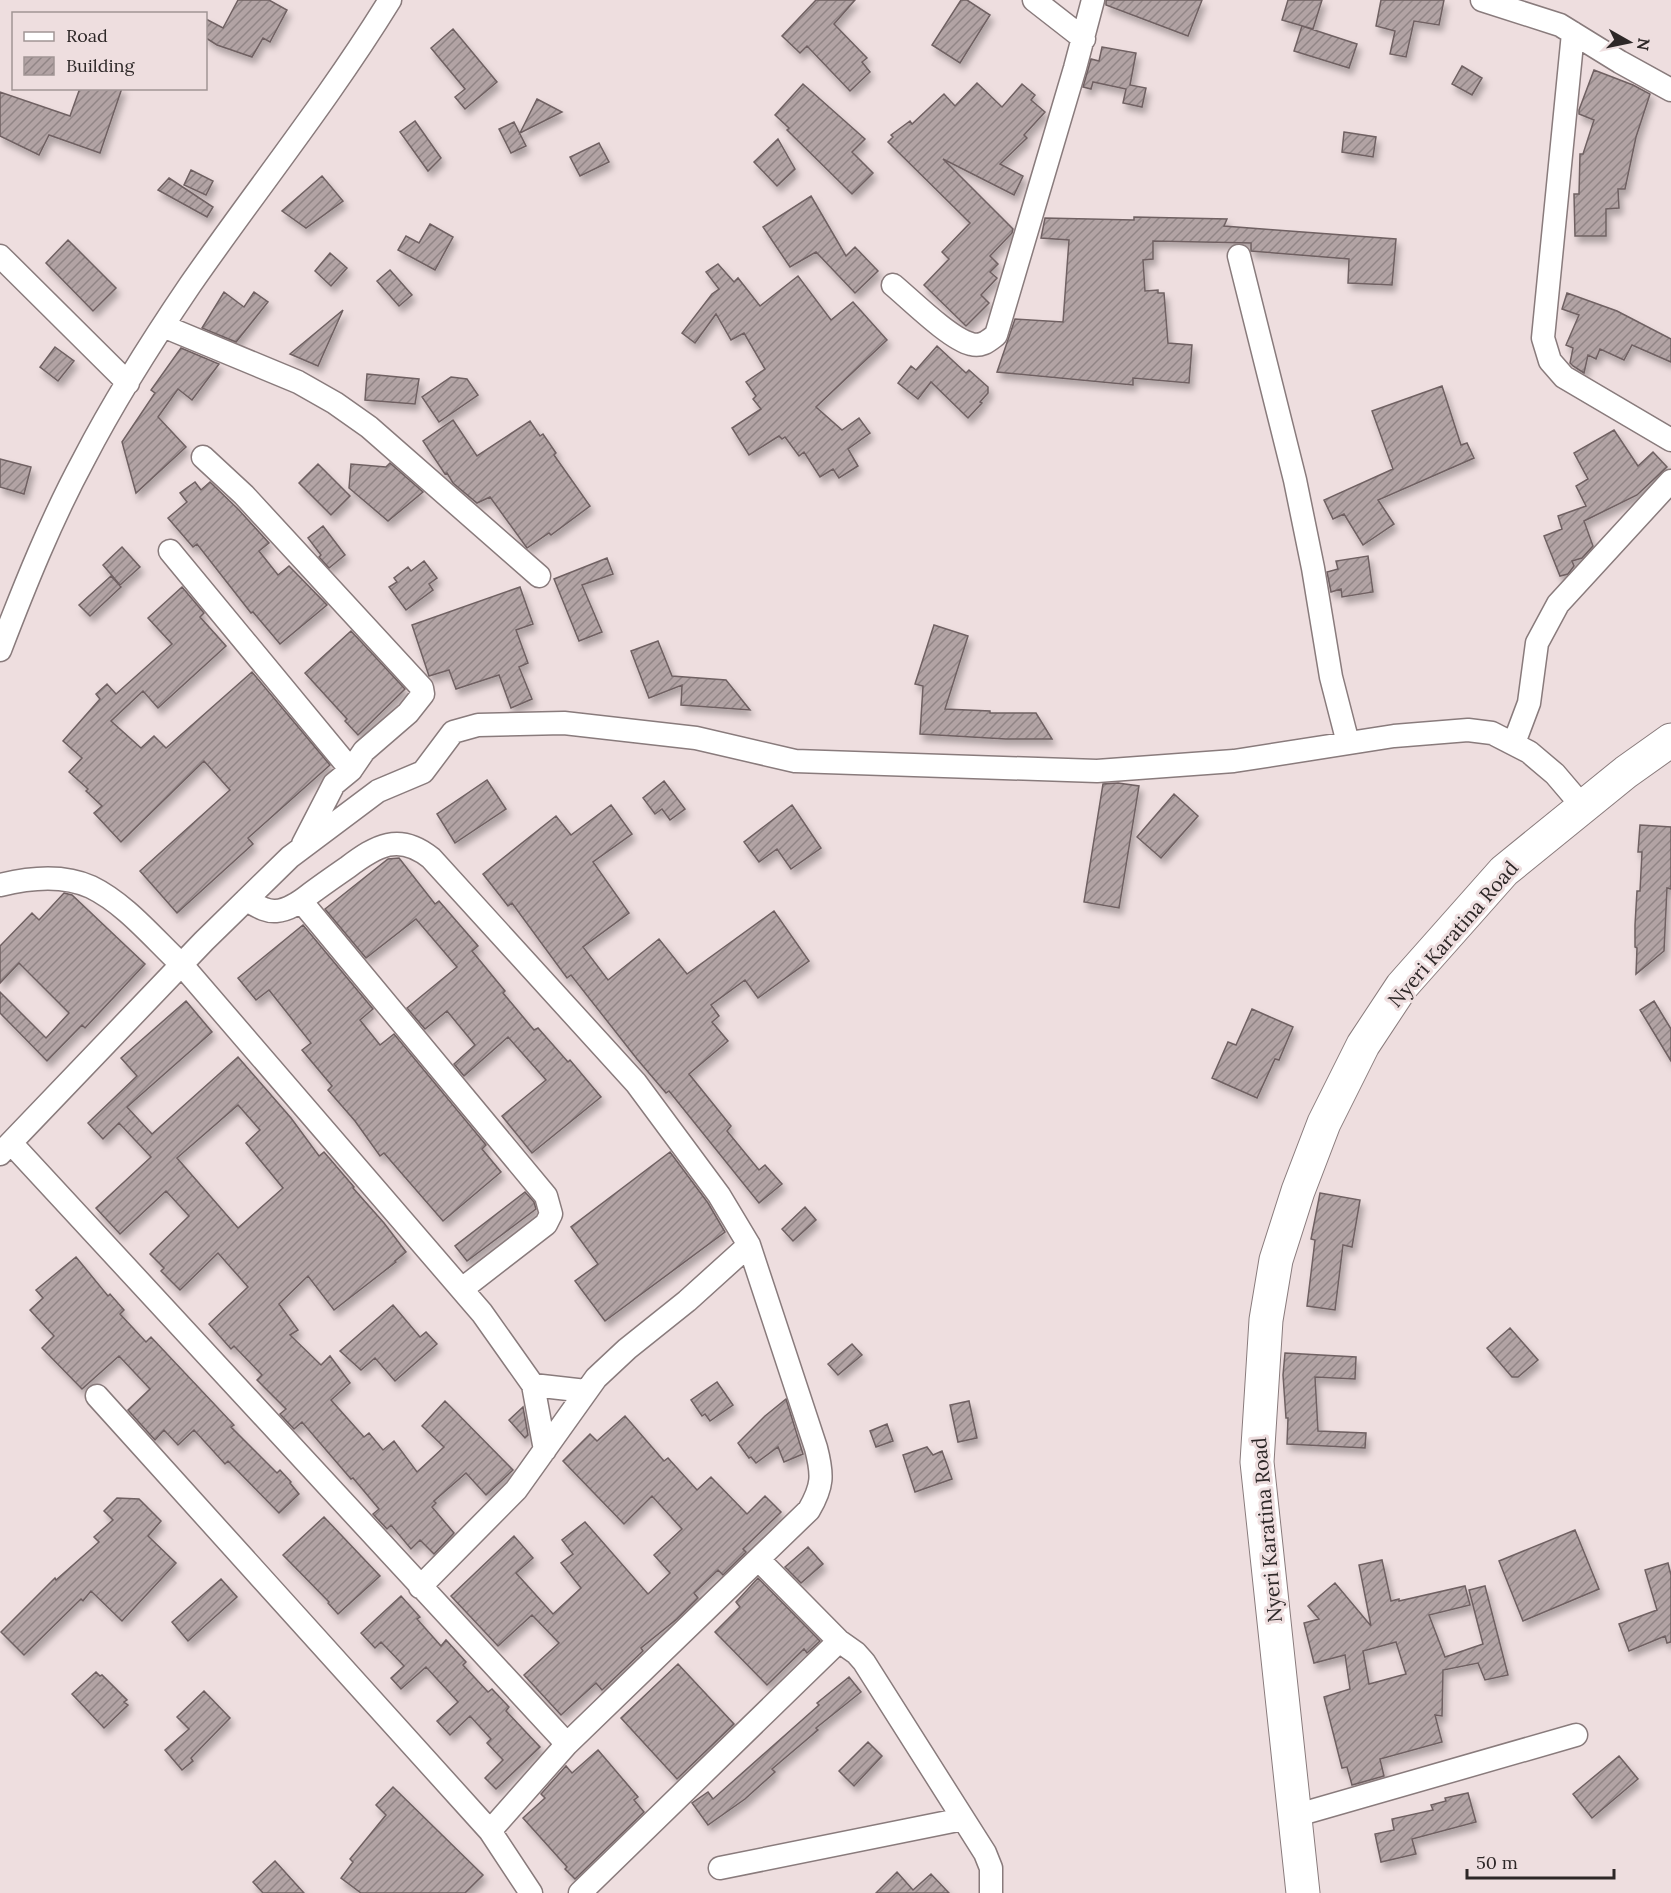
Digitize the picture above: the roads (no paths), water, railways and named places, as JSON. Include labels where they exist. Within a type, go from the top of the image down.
[{"type":"highway","name":"Nyeri Karatina Road","points":[[1303,1893],[1257,1462],[1266,1320],[1276,1260],[1298,1191],[1324,1123],[1363,1045],[1396,996],[1504,871],[1626,772],[1671,740]]},
{"type":"street","points":[[0,650],[24,589],[84,459],[128,383],[163,326],[271,172],[302,132],[390,0]]},
{"type":"street","points":[[1034,0],[1084,39]]},
{"type":"street","points":[[893,285],[952,334],[971,344],[984,344],[996,335],[1084,39],[1093,0]]},
{"type":"street","points":[[1482,0],[1560,25],[1671,90]]},
{"type":"street","points":[[1574,33],[1543,338],[1550,361],[1564,377],[1671,440]]},
{"type":"street","points":[[0,256],[128,383]]},
{"type":"street","points":[[1239,256],[1295,480],[1313,568],[1331,677],[1348,743]]},
{"type":"street","points":[[163,326],[298,381],[335,403],[369,427],[539,576]]},
{"type":"street","points":[[203,457],[252,503],[422,688],[423,694],[420,700],[364,751],[351,770],[334,784],[302,848]]},
{"type":"street","points":[[1514,743],[1528,703],[1537,643],[1558,604],[1671,480]]},
{"type":"street","points":[[170,551],[351,770]]},
{"type":"street","points":[[567,1743],[6,1149],[182,965],[290,857],[378,790],[423,772],[453,732],[478,725],[564,723],[696,738],[795,761],[1097,771],[1234,761],[1394,736],[1468,730],[1492,733],[1529,752],[1555,774],[1584,808]]},
{"type":"street","points":[[246,900],[263,909],[276,911],[287,909],[370,850],[384,844],[395,843],[419,848],[431,858],[636,1083],[718,1195],[749,1245],[821,1468],[818,1496],[809,1510],[567,1743],[490,1831]]},
{"type":"street","points":[[0,885],[20,880],[53,879],[90,887],[127,913],[182,965],[482,1312],[533,1385],[544,1450]]},
{"type":"street","points":[[301,901],[546,1196],[550,1214],[546,1224],[462,1289]]},
{"type":"street","points":[[420,1587],[516,1490],[596,1378],[749,1245]]},
{"type":"street","points":[[533,1385],[586,1391]]},
{"type":"street","points":[[97,1396],[490,1831],[531,1893]]},
{"type":"street","points":[[759,1560],[839,1641],[864,1662],[985,1853],[992,1868],[991,1893]]},
{"type":"street","points":[[580,1893],[839,1641]]},
{"type":"street","points":[[1294,1816],[1576,1735]]},
{"type":"street","points":[[720,1868],[963,1819]]}]
